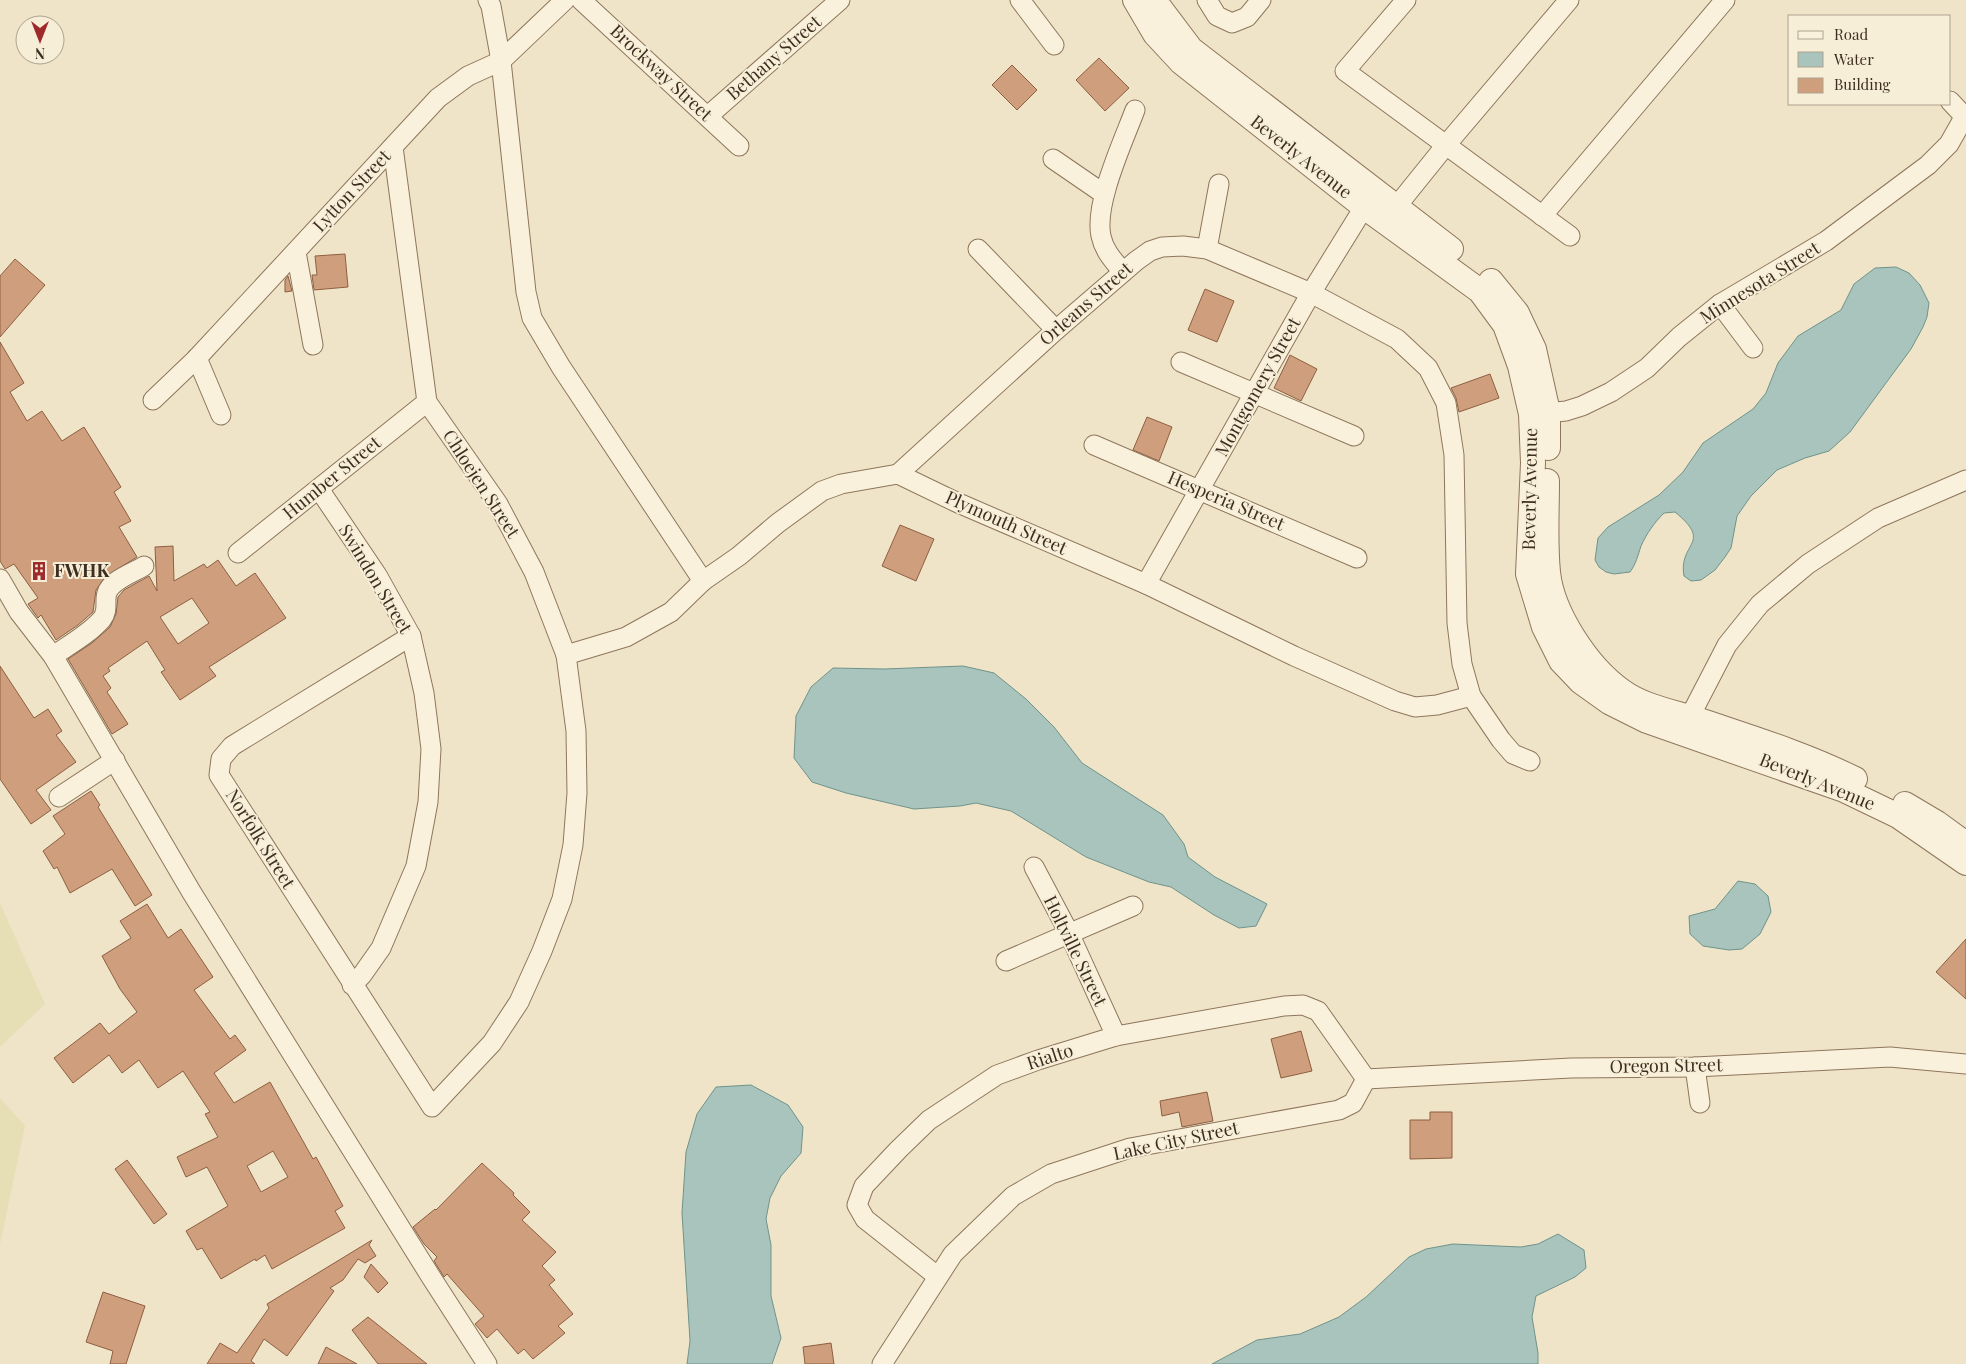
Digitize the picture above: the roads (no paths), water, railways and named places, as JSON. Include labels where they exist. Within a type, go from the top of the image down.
[{"type":"street","points":[[488,0],[491,6],[501,61],[526,292],[532,318],[561,367],[703,581]]},
{"type":"street","name":"Lytton Street","points":[[153,400],[196,358],[438,98],[468,76],[501,61],[565,0]]},
{"type":"street","name":"Brockway Street","points":[[581,0],[739,146]]},
{"type":"street","name":"Bethany Street","points":[[708,116],[840,0]]},
{"type":"street","points":[[1020,0],[1054,45]]},
{"type":"street","name":"Beverly Avenue","points":[[1135,0],[1155,34],[1181,62],[1390,214],[1489,279],[1518,313],[1534,349],[1548,572],[1555,603],[1566,628],[1602,672],[1622,691],[1685,725],[1844,790],[1898,816],[1966,863]]},
{"type":"street","name":"Beverly Avenue","points":[[1154,0],[1191,49],[1369,199]]},
{"type":"street","points":[[1207,0],[1217,16],[1232,24],[1247,17],[1261,0]]},
{"type":"street","points":[[1406,0],[1345,71],[1570,236]]},
{"type":"street","points":[[1390,214],[1569,0]]},
{"type":"street","points":[[1542,216],[1725,0]]},
{"type":"street","points":[[1951,102],[1966,115]]},
{"type":"street","points":[[1123,272],[1108,253],[1101,236],[1101,217],[1104,194],[1134,110]]},
{"type":"street","name":"Minnesota Street","points":[[1539,413],[1582,406],[1611,392],[1647,368],[1679,337],[1720,304],[1826,241],[1928,166],[1950,144],[1966,115]]},
{"type":"street","name":"Chloejen Street","points":[[393,147],[427,402],[498,504],[534,572],[566,655],[576,731],[577,793],[573,845],[562,900],[542,952],[519,1002],[492,1043],[432,1107]]},
{"type":"street","points":[[1053,159],[1104,194]]},
{"type":"street","points":[[1207,249],[1219,184]]},
{"type":"street","name":"Montgomery Street","points":[[1146,584],[1311,293],[1369,199]]},
{"type":"street","name":"Orleans Street","points":[[898,474],[1056,330],[1150,251],[1183,246],[1207,249],[1311,293],[1397,339],[1428,368],[1446,403],[1454,455],[1456,623],[1462,664],[1470,696]]},
{"type":"street","points":[[978,249],[1056,330]]},
{"type":"street","points":[[296,252],[313,345]]},
{"type":"street","points":[[1720,304],[1753,348]]},
{"type":"street","points":[[196,358],[221,415]]},
{"type":"street","points":[[1181,362],[1255,392],[1354,436]]},
{"type":"street","name":"Humber Street","points":[[238,553],[427,402]]},
{"type":"street","name":"Hesperia Street","points":[[1094,445],[1357,558]]},
{"type":"street","points":[[566,655],[626,637],[671,612],[703,581],[738,556],[778,522],[822,491],[841,484],[898,474]]},
{"type":"street","name":"Plymouth Street","points":[[898,474],[956,502],[1146,584],[1294,656],[1395,701],[1415,707],[1437,706],[1470,696]]},
{"type":"street","points":[[1685,725],[1727,645],[1760,604],[1808,564],[1878,518],[1966,480]]},
{"type":"street","name":"Swindon Street","points":[[319,489],[377,576],[411,636],[424,693],[430,749],[428,802],[416,866],[382,948],[352,985]]},
{"type":"street","points":[[53,656],[82,636],[103,618],[107,607],[106,594],[112,585],[144,566]]},
{"type":"street","points":[[1,583],[19,612],[53,656],[198,901],[430,1277],[486,1364]]},
{"type":"street","name":"Norfolk Street","points":[[411,636],[232,746],[222,759],[219,775],[432,1107]]},
{"type":"street","points":[[1470,696],[1513,754],[1530,761]]},
{"type":"street","name":"Beverly Avenue","points":[[1685,725],[1776,746],[1846,775],[1937,823],[1966,844]]},
{"type":"street","points":[[59,797],[115,760]]},
{"type":"street","name":"Holtville Street","points":[[1034,867],[1068,933],[1116,1036]]},
{"type":"street","points":[[1006,961],[1133,906]]},
{"type":"street","name":"Rialto","points":[[937,1276],[865,1219],[856,1205],[864,1186],[899,1148],[929,1120],[997,1075],[1116,1036],[1284,1006],[1303,1005],[1318,1011],[1366,1079]]},
{"type":"street","name":"Oregon Street","points":[[1366,1079],[1571,1068],[1695,1067],[1890,1057],[1966,1064]]},
{"type":"street","points":[[1695,1067],[1700,1103]]},
{"type":"street","name":"Lake City Street","points":[[882,1364],[937,1276],[953,1254],[1013,1196],[1051,1174],[1130,1148],[1339,1110],[1353,1103],[1366,1079]]},
{"type":"water","points":[[1896,267],[1909,273],[1920,285],[1929,303],[1927,317],[1911,349],[1850,432],[1829,451],[1805,458],[1777,470],[1751,496],[1737,516],[1731,548],[1715,570],[1701,580],[1691,581],[1684,576],[1683,565],[1693,537],[1692,531],[1675,512],[1664,513],[1648,532],[1630,572],[1614,574],[1606,572],[1599,567],[1595,560],[1598,538],[1608,527],[1659,495],[1683,472],[1703,443],[1753,409],[1766,393],[1778,363],[1798,336],[1841,310],[1854,284],[1875,268]]},
{"type":"water","points":[[963,666],[994,673],[1026,699],[1054,727],[1082,763],[1163,815],[1184,844],[1188,857],[1215,877],[1267,904],[1256,926],[1239,928],[1214,915],[1171,887],[1149,882],[1086,857],[1011,811],[976,803],[914,809],[846,793],[812,782],[794,758],[796,716],[811,687],[833,668],[884,669]]},
{"type":"water","points":[[1738,881],[1755,884],[1768,896],[1771,912],[1760,934],[1742,949],[1729,950],[1703,946],[1690,934],[1689,916],[1715,909]]},
{"type":"water","points":[[751,1085],[788,1105],[803,1127],[801,1153],[781,1176],[770,1198],[766,1219],[771,1245],[771,1296],[781,1338],[772,1364],[687,1364],[690,1341],[682,1213],[686,1152],[697,1114],[716,1087]]},
{"type":"water","points":[[1558,1234],[1584,1250],[1586,1268],[1575,1277],[1536,1296],[1532,1317],[1538,1364],[1212,1364],[1257,1340],[1300,1334],[1339,1317],[1366,1297],[1409,1257],[1426,1249],[1453,1244],[1521,1247],[1538,1244]]},
{"type":"place","name":"FWHK","points":[[39,571]]}]
